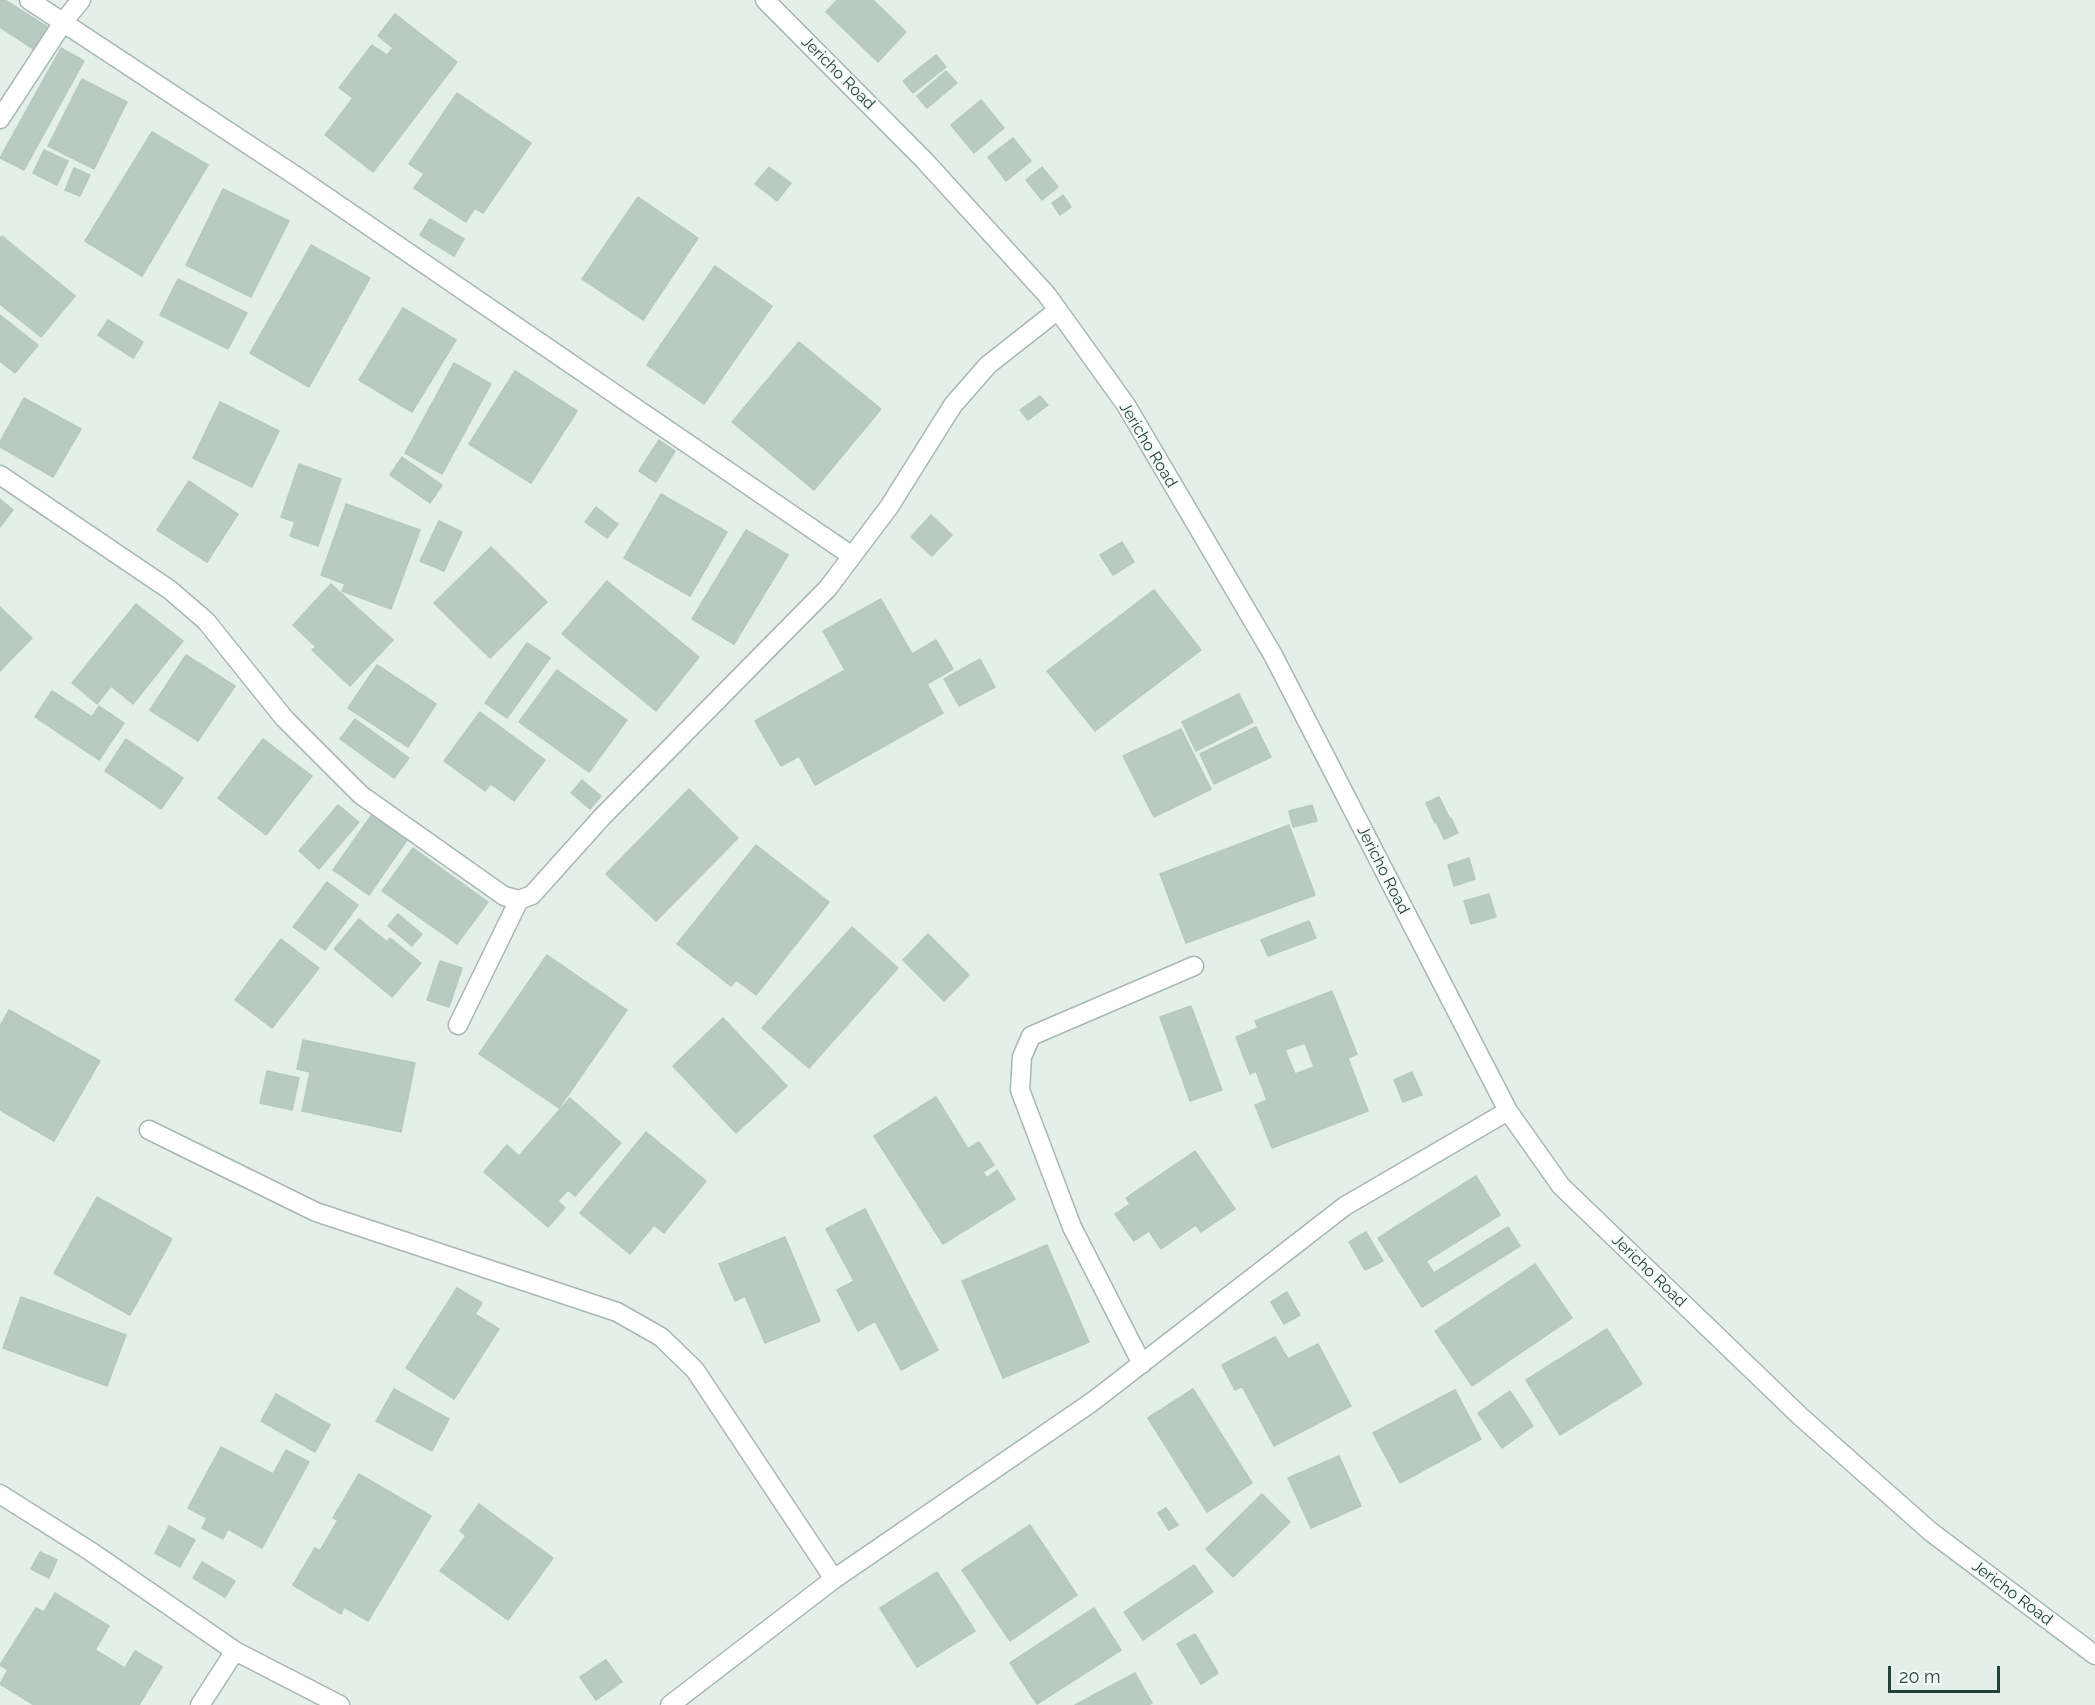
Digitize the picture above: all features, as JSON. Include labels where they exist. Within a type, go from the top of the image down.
[{"type":"street","points":[[29,0],[296,176],[852,556]]},
{"type":"street","points":[[0,120],[64,21],[81,0]]},
{"type":"street","name":"Jericho Road","points":[[765,0],[924,160],[1047,295],[1126,405],[1273,655],[1508,1111],[1561,1186],[1801,1417],[1931,1532],[2095,1655]]},
{"type":"street","points":[[0,475],[170,590],[206,621],[284,717],[361,795],[504,896],[519,900],[532,895],[602,817],[828,588],[889,507],[953,405],[988,365],[1058,310]]},
{"type":"street","points":[[458,1025],[519,900]]},
{"type":"street","points":[[1142,1364],[1072,1227],[1020,1090],[1022,1057],[1031,1036],[1194,966]]},
{"type":"street","points":[[670,1705],[834,1579],[1092,1402],[1345,1206],[1508,1111]]},
{"type":"street","points":[[149,1130],[316,1212],[617,1312],[661,1337],[695,1370],[834,1579]]},
{"type":"street","points":[[0,1494],[90,1551],[235,1651],[340,1705]]},
{"type":"street","points":[[200,1705],[235,1651]]},
{"type":"building","points":[[0,0],[5,0],[49,28],[35,50],[0,27]]},
{"type":"building","points":[[837,0],[873,0],[906,32],[878,62],[826,12]]},
{"type":"building","points":[[395,14],[457,62],[373,172],[325,135],[353,98],[339,88],[372,45],[387,55],[393,48],[378,36]]},
{"type":"building","points":[[61,48],[84,61],[24,170],[0,158]]},
{"type":"building","points":[[936,55],[946,67],[913,93],[903,81]]},
{"type":"building","points":[[946,71],[957,83],[927,108],[917,96]]},
{"type":"building","points":[[82,79],[127,102],[94,169],[48,146]]},
{"type":"building","points":[[457,93],[531,143],[483,213],[475,208],[466,222],[414,188],[424,174],[409,164]]},
{"type":"building","points":[[981,100],[1004,128],[974,153],[951,125]]},
{"type":"building","points":[[152,132],[208,165],[142,276],[85,241]]},
{"type":"building","points":[[1013,138],[1031,161],[1006,181],[988,157]]},
{"type":"building","points":[[44,150],[68,161],[57,185],[33,173]]},
{"type":"building","points":[[769,167],[791,183],[777,201],[755,184]]},
{"type":"building","points":[[1042,167],[1058,187],[1042,200],[1026,180]]},
{"type":"building","points":[[74,168],[90,175],[80,196],[65,190]]},
{"type":"building","points":[[223,189],[289,221],[251,297],[186,265]]},
{"type":"building","points":[[1063,195],[1071,207],[1060,215],[1052,203]]},
{"type":"building","points":[[638,197],[698,238],[643,320],[582,279]]},
{"type":"building","points":[[430,219],[464,239],[454,256],[420,235]]},
{"type":"building","points":[[2,236],[75,296],[41,337],[0,304],[0,238]]},
{"type":"building","points":[[311,245],[370,278],[309,387],[250,353]]},
{"type":"building","points":[[715,266],[772,306],[704,404],[647,365]]},
{"type":"building","points":[[178,279],[247,313],[228,349],[160,315]]},
{"type":"building","points":[[403,308],[456,340],[412,412],[359,380]]},
{"type":"building","points":[[0,315],[38,345],[15,373],[0,361]]},
{"type":"building","points":[[108,320],[143,342],[133,358],[98,335]]},
{"type":"building","points":[[799,342],[881,409],[814,490],[732,422]]},
{"type":"building","points":[[454,363],[491,384],[442,474],[405,453]]},
{"type":"building","points":[[515,371],[577,411],[531,483],[469,444]]},
{"type":"building","points":[[1040,396],[1048,405],[1028,420],[1020,410]]},
{"type":"building","points":[[24,398],[81,429],[53,477],[0,447],[0,442]]},
{"type":"building","points":[[220,402],[279,431],[252,487],[193,458]]},
{"type":"building","points":[[659,440],[675,451],[656,482],[639,471]]},
{"type":"building","points":[[402,457],[442,485],[430,503],[390,475]]},
{"type":"building","points":[[299,464],[341,479],[318,546],[290,536],[295,522],[281,517]]},
{"type":"building","points":[[189,481],[238,514],[207,562],[157,530]]},
{"type":"building","points":[[661,494],[727,532],[690,596],[624,558]]},
{"type":"building","points":[[0,499],[13,510],[0,527]]},
{"type":"building","points":[[346,504],[420,530],[391,609],[342,591],[345,584],[321,575]]},
{"type":"building","points":[[596,507],[618,524],[607,538],[585,522]]},
{"type":"building","points":[[931,515],[952,535],[932,556],[911,537]]},
{"type":"building","points":[[439,521],[462,532],[444,571],[420,561]]},
{"type":"building","points":[[746,530],[788,555],[734,644],[692,619]]},
{"type":"building","points":[[1122,542],[1134,562],[1113,575],[1100,555]]},
{"type":"building","points":[[491,547],[547,602],[490,658],[434,603]]},
{"type":"building","points":[[607,581],[699,657],[656,711],[562,634]]},
{"type":"building","points":[[331,584],[393,640],[350,686],[312,650],[316,647],[293,625]]},
{"type":"building","points":[[1154,590],[1201,650],[1095,731],[1047,671]]},
{"type":"building","points":[[881,599],[912,654],[936,640],[953,669],[927,684],[943,713],[815,785],[799,756],[781,766],[755,721],[845,670],[823,631]]},
{"type":"building","points":[[136,604],[183,641],[133,704],[111,686],[97,704],[72,683]]},
{"type":"building","points":[[0,607],[32,638],[0,671]]},
{"type":"building","points":[[527,643],[550,658],[507,718],[485,703]]},
{"type":"building","points":[[186,655],[235,686],[198,741],[150,710]]},
{"type":"building","points":[[980,659],[995,687],[959,706],[944,679]]},
{"type":"building","points":[[377,665],[436,704],[408,747],[348,708]]},
{"type":"building","points":[[557,670],[627,720],[589,772],[519,722]]},
{"type":"building","points":[[52,691],[92,717],[99,706],[124,723],[99,760],[35,717]]},
{"type":"building","points":[[1239,694],[1253,722],[1196,751],[1182,722]]},
{"type":"building","points":[[480,712],[545,760],[514,801],[491,784],[485,791],[444,761]]},
{"type":"building","points":[[355,719],[409,758],[394,778],[340,739]]},
{"type":"building","points":[[1256,727],[1271,757],[1214,784],[1200,754]]},
{"type":"building","points":[[1181,729],[1211,789],[1154,817],[1123,756]]},
{"type":"building","points":[[126,739],[183,778],[161,809],[105,771]]},
{"type":"building","points":[[263,739],[312,776],[266,835],[218,798]]},
{"type":"building","points":[[582,780],[601,796],[590,809],[571,793]]},
{"type":"building","points":[[689,789],[738,838],[656,921],[606,874]]},
{"type":"building","points":[[1439,797],[1449,817],[1435,823],[1426,803]]},
{"type":"building","points":[[338,805],[359,822],[319,869],[299,851]]},
{"type":"building","points":[[1312,805],[1317,821],[1293,827],[1289,811]]},
{"type":"building","points":[[373,813],[409,837],[369,895],[333,870]]},
{"type":"building","points":[[1451,818],[1458,833],[1444,839],[1437,824]]},
{"type":"building","points":[[1289,825],[1315,895],[1186,943],[1160,874]]},
{"type":"building","points":[[756,845],[829,902],[756,995],[736,980],[731,986],[677,944]]},
{"type":"building","points":[[413,848],[488,902],[457,944],[382,891]]},
{"type":"building","points":[[1469,858],[1475,879],[1454,886],[1448,865]]},
{"type":"building","points":[[327,882],[358,905],[325,950],[293,927]]},
{"type":"building","points":[[1489,894],[1496,917],[1471,924],[1464,901]]},
{"type":"building","points":[[398,914],[422,934],[412,946],[388,926]]},
{"type":"building","points":[[359,919],[387,942],[390,938],[421,963],[392,997],[334,949]]},
{"type":"building","points":[[1309,921],[1316,938],[1268,956],[1261,940]]},
{"type":"building","points":[[852,927],[898,968],[809,1068],[762,1028]]},
{"type":"building","points":[[928,934],[969,975],[944,1001],[903,960]]},
{"type":"building","points":[[281,939],[319,968],[272,1028],[235,1000]]},
{"type":"building","points":[[547,955],[627,1010],[559,1108],[479,1054]]},
{"type":"building","points":[[440,961],[462,968],[449,1007],[427,1000]]},
{"type":"building","points":[[1332,991],[1357,1054],[1348,1058],[1368,1111],[1272,1148],[1255,1105],[1267,1100],[1256,1071],[1250,1074],[1236,1037],[1258,1028],[1255,1021]],"holes":[[[1305,1043],[1314,1067],[1295,1074],[1285,1050]]]},
{"type":"building","points":[[1191,1006],[1222,1090],[1190,1101],[1160,1017]]},
{"type":"building","points":[[9,1010],[100,1061],[54,1141],[0,1110],[0,1026]]},
{"type":"building","points":[[723,1018],[787,1086],[736,1133],[673,1066]]},
{"type":"building","points":[[303,1040],[415,1063],[401,1132],[302,1111],[310,1072],[297,1069]]},
{"type":"building","points":[[267,1071],[299,1078],[292,1110],[260,1103]]},
{"type":"building","points":[[1412,1072],[1422,1095],[1403,1102],[1394,1080]]},
{"type":"building","points":[[936,1097],[968,1149],[979,1142],[994,1165],[983,1172],[987,1178],[997,1170],[1015,1199],[943,1244],[874,1136]]},
{"type":"building","points":[[570,1098],[621,1143],[575,1196],[568,1190],[558,1201],[565,1208],[548,1227],[484,1172],[507,1145],[519,1156]]},
{"type":"building","points":[[646,1132],[706,1181],[664,1233],[654,1225],[630,1254],[580,1213]]},
{"type":"building","points":[[1195,1151],[1235,1209],[1201,1232],[1196,1225],[1161,1249],[1149,1231],[1134,1241],[1115,1214],[1130,1204],[1126,1198]]},
{"type":"building","points":[[1476,1176],[1500,1215],[1426,1261],[1434,1273],[1508,1227],[1520,1246],[1422,1307],[1378,1238]]},
{"type":"building","points":[[97,1197],[172,1239],[130,1315],[54,1273]]},
{"type":"building","points":[[865,1209],[938,1350],[901,1370],[875,1321],[858,1331],[837,1290],[854,1281],[826,1229]]},
{"type":"building","points":[[1366,1232],[1383,1261],[1365,1270],[1349,1242]]},
{"type":"building","points":[[785,1237],[820,1321],[765,1343],[745,1296],[735,1301],[719,1264]]},
{"type":"building","points":[[1047,1245],[1089,1342],[1003,1378],[962,1281]]},
{"type":"building","points":[[1535,1264],[1572,1318],[1472,1386],[1435,1331]]},
{"type":"building","points":[[457,1288],[482,1303],[475,1314],[499,1329],[454,1399],[406,1368]]},
{"type":"building","points":[[1287,1292],[1300,1315],[1284,1324],[1271,1302]]},
{"type":"building","points":[[21,1297],[126,1335],[107,1386],[3,1348]]},
{"type":"building","points":[[1607,1329],[1642,1384],[1560,1435],[1526,1380]]},
{"type":"building","points":[[1275,1337],[1288,1359],[1318,1344],[1351,1406],[1274,1446],[1242,1386],[1235,1390],[1222,1365]]},
{"type":"building","points":[[394,1389],[449,1419],[432,1451],[376,1421]]},
{"type":"building","points":[[1193,1389],[1252,1483],[1207,1512],[1148,1418]]},
{"type":"building","points":[[1455,1390],[1481,1439],[1400,1483],[1373,1433]]},
{"type":"building","points":[[1510,1391],[1533,1426],[1502,1448],[1478,1413]]},
{"type":"building","points":[[276,1394],[330,1425],[315,1452],[261,1421]]},
{"type":"building","points":[[221,1447],[273,1474],[286,1450],[309,1462],[262,1548],[228,1529],[223,1539],[202,1528],[207,1518],[188,1508]]},
{"type":"building","points":[[1339,1456],[1361,1506],[1311,1528],[1288,1478]]},
{"type":"building","points":[[359,1474],[431,1516],[368,1621],[344,1607],[341,1614],[293,1585],[315,1548],[320,1551],[338,1520],[333,1518]]},
{"type":"building","points":[[1262,1494],[1290,1522],[1233,1577],[1206,1549]]},
{"type":"building","points":[[479,1504],[553,1558],[508,1620],[440,1571],[466,1536],[460,1531]]},
{"type":"building","points":[[1166,1508],[1178,1525],[1169,1530],[1158,1513]]},
{"type":"building","points":[[1030,1525],[1077,1595],[1010,1641],[962,1570]]},
{"type":"building","points":[[169,1526],[195,1540],[180,1567],[155,1553]]},
{"type":"building","points":[[40,1552],[57,1560],[49,1578],[31,1569]]},
{"type":"building","points":[[202,1562],[235,1581],[225,1597],[193,1578]]},
{"type":"building","points":[[1194,1565],[1213,1592],[1143,1640],[1124,1612]]},
{"type":"building","points":[[937,1572],[975,1631],[917,1667],[880,1608]]},
{"type":"building","points":[[55,1593],[109,1626],[95,1650],[125,1668],[135,1651],[162,1667],[139,1705],[34,1705],[0,1684],[8,1670],[0,1665],[36,1608],[44,1612]]},
{"type":"building","points":[[1094,1608],[1121,1650],[1037,1704],[1010,1663]]},
{"type":"building","points":[[1195,1634],[1218,1673],[1201,1684],[1177,1644]]},
{"type":"building","points":[[606,1660],[622,1682],[596,1700],[580,1677]]},
{"type":"building","points":[[1135,1673],[1152,1703],[1148,1705],[1075,1705]]}]
